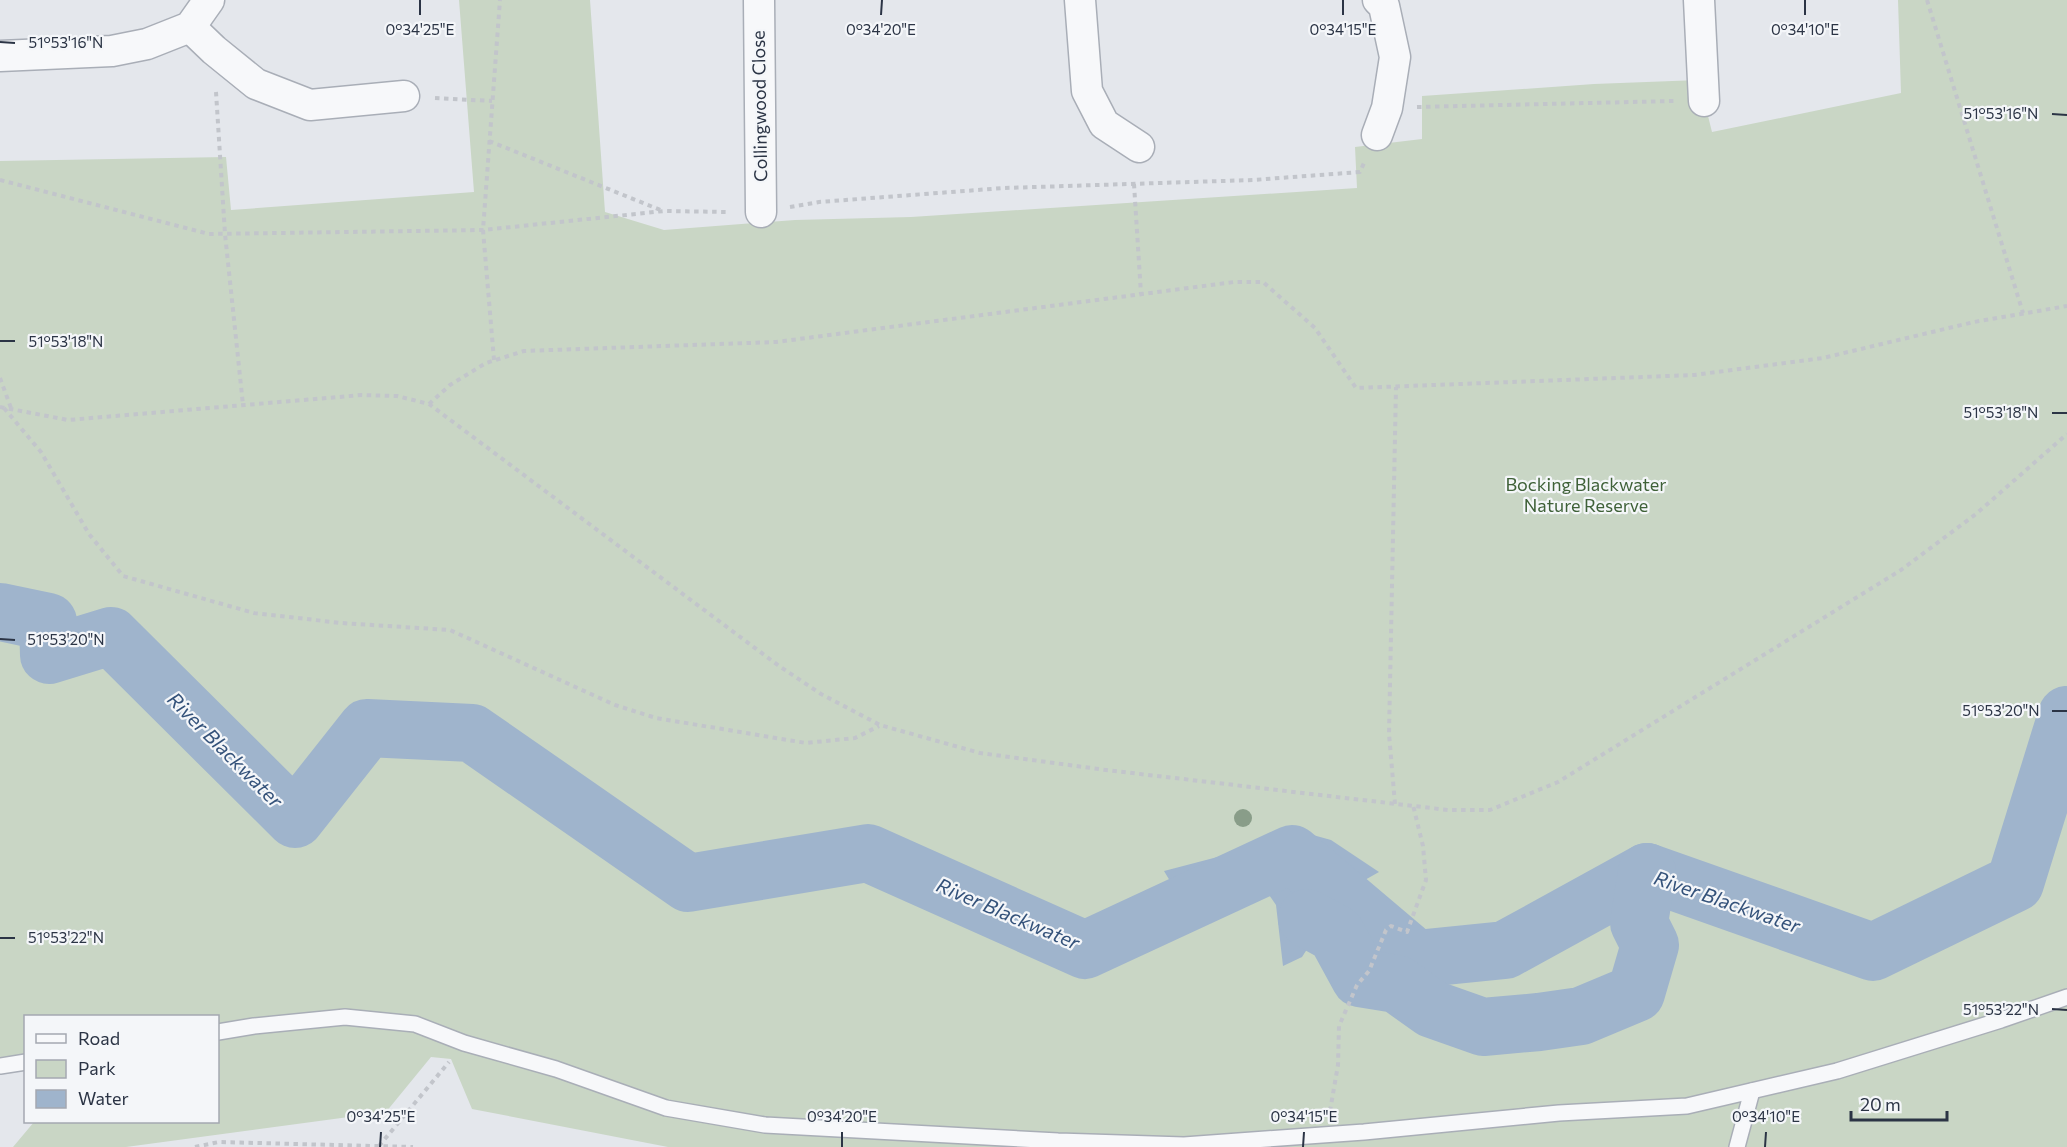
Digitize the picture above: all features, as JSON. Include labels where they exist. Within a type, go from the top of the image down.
[{"type":"street","points":[[0,57],[112,51],[147,44],[190,27],[210,0]]},
{"type":"street","name":"Collingwood Close","points":[[759,0],[761,212]]},
{"type":"street","points":[[1080,0],[1087,91],[1104,124],[1139,147]]},
{"type":"street","points":[[1378,0],[1384,6],[1395,57],[1382,121]]},
{"type":"street","points":[[1699,0],[1704,100]]},
{"type":"street","points":[[190,27],[213,50],[255,84],[310,105],[404,96]]},
{"type":"lane","points":[[219,1032],[345,1017],[415,1024],[464,1043],[556,1069],[666,1108],[765,1125],[1058,1141],[1184,1145],[1559,1113],[1688,1106],[1837,1071],[2067,997]]},
{"type":"lane","points":[[0,1066],[24,1062]]},
{"type":"lane","points":[[1737,1147],[1752,1091]]},
{"type":"path","points":[[495,360],[483,230],[500,0]]},
{"type":"path","points":[[1927,0],[2023,313]]},
{"type":"path","points":[[213,50],[225,234],[243,405]]},
{"type":"path","points":[[404,96],[492,101]]},
{"type":"path","points":[[0,180],[209,234],[483,230],[664,211],[761,212],[819,202],[1004,188],[1253,180],[1360,172],[1382,121],[1704,100]]},
{"type":"path","points":[[489,141],[664,211]]},
{"type":"path","points":[[1139,147],[1133,185],[1141,294]]},
{"type":"path","points":[[429,404],[450,386],[486,363],[524,351],[776,342],[1234,282],[1263,282],[1314,327],[1356,387],[1694,375],[1823,358],[1974,322],[2067,306]]},
{"type":"path","points":[[0,378],[11,408]]},
{"type":"path","points":[[1395,387],[1389,734],[1395,804]]},
{"type":"path","points":[[2,407],[68,420],[362,395],[396,396],[429,404],[779,666],[821,694],[880,725],[980,753],[1448,810],[1490,810],[1558,782],[1901,570],[1976,514],[2067,434]]},
{"type":"path","points":[[2,407],[41,452],[89,534],[123,576],[254,613],[341,623],[450,630],[615,705],[656,718],[806,743],[855,738],[880,725]]},
{"type":"path","points":[[1327,1134],[1338,1065],[1339,1026],[1357,985],[1368,971],[1386,930],[1391,926],[1407,932],[1426,880],[1423,846],[1413,805]]},
{"type":"path","points":[[379,1147],[464,1043]]},
{"type":"path","points":[[195,1147],[219,1142],[413,1147]]},
{"type":"green space","name":"Bocking Blackwater Nature Reserve","points":[[459,0],[590,0],[605,212],[664,230],[795,220],[911,217],[1357,188],[1355,147],[1422,139],[1422,96],[1594,84],[1699,80],[1712,132],[1901,93],[1898,0],[2067,0],[2067,1147],[668,1147],[472,1109],[451,1059],[431,1057],[386,1112],[126,1147],[13,1147],[33,1123],[219,1123],[219,1015],[24,1015],[24,1056],[0,1057],[0,161],[226,157],[231,210],[474,192]]},
{"type":"water","points":[[1302,832],[1331,840],[1379,872],[1308,912],[1306,929],[1313,940],[1302,957],[1283,966],[1276,905],[1261,883],[1204,872],[1170,881],[1164,871],[1283,840]]},
{"type":"waterway","name":"River Blackwater","points":[[0,612],[48,622],[49,655],[111,636],[295,819],[367,728],[472,733],[688,883],[868,853],[1085,950],[1292,854],[1416,959],[1505,950],[1647,872],[1873,952],[2015,883],[2067,715]]},
{"type":"waterway","points":[[1307,918],[1336,934],[1360,978],[1397,984],[1432,1009],[1483,1027],[1539,1022],[1581,1016],[1636,993],[1650,945],[1639,923],[1647,872]]}]
